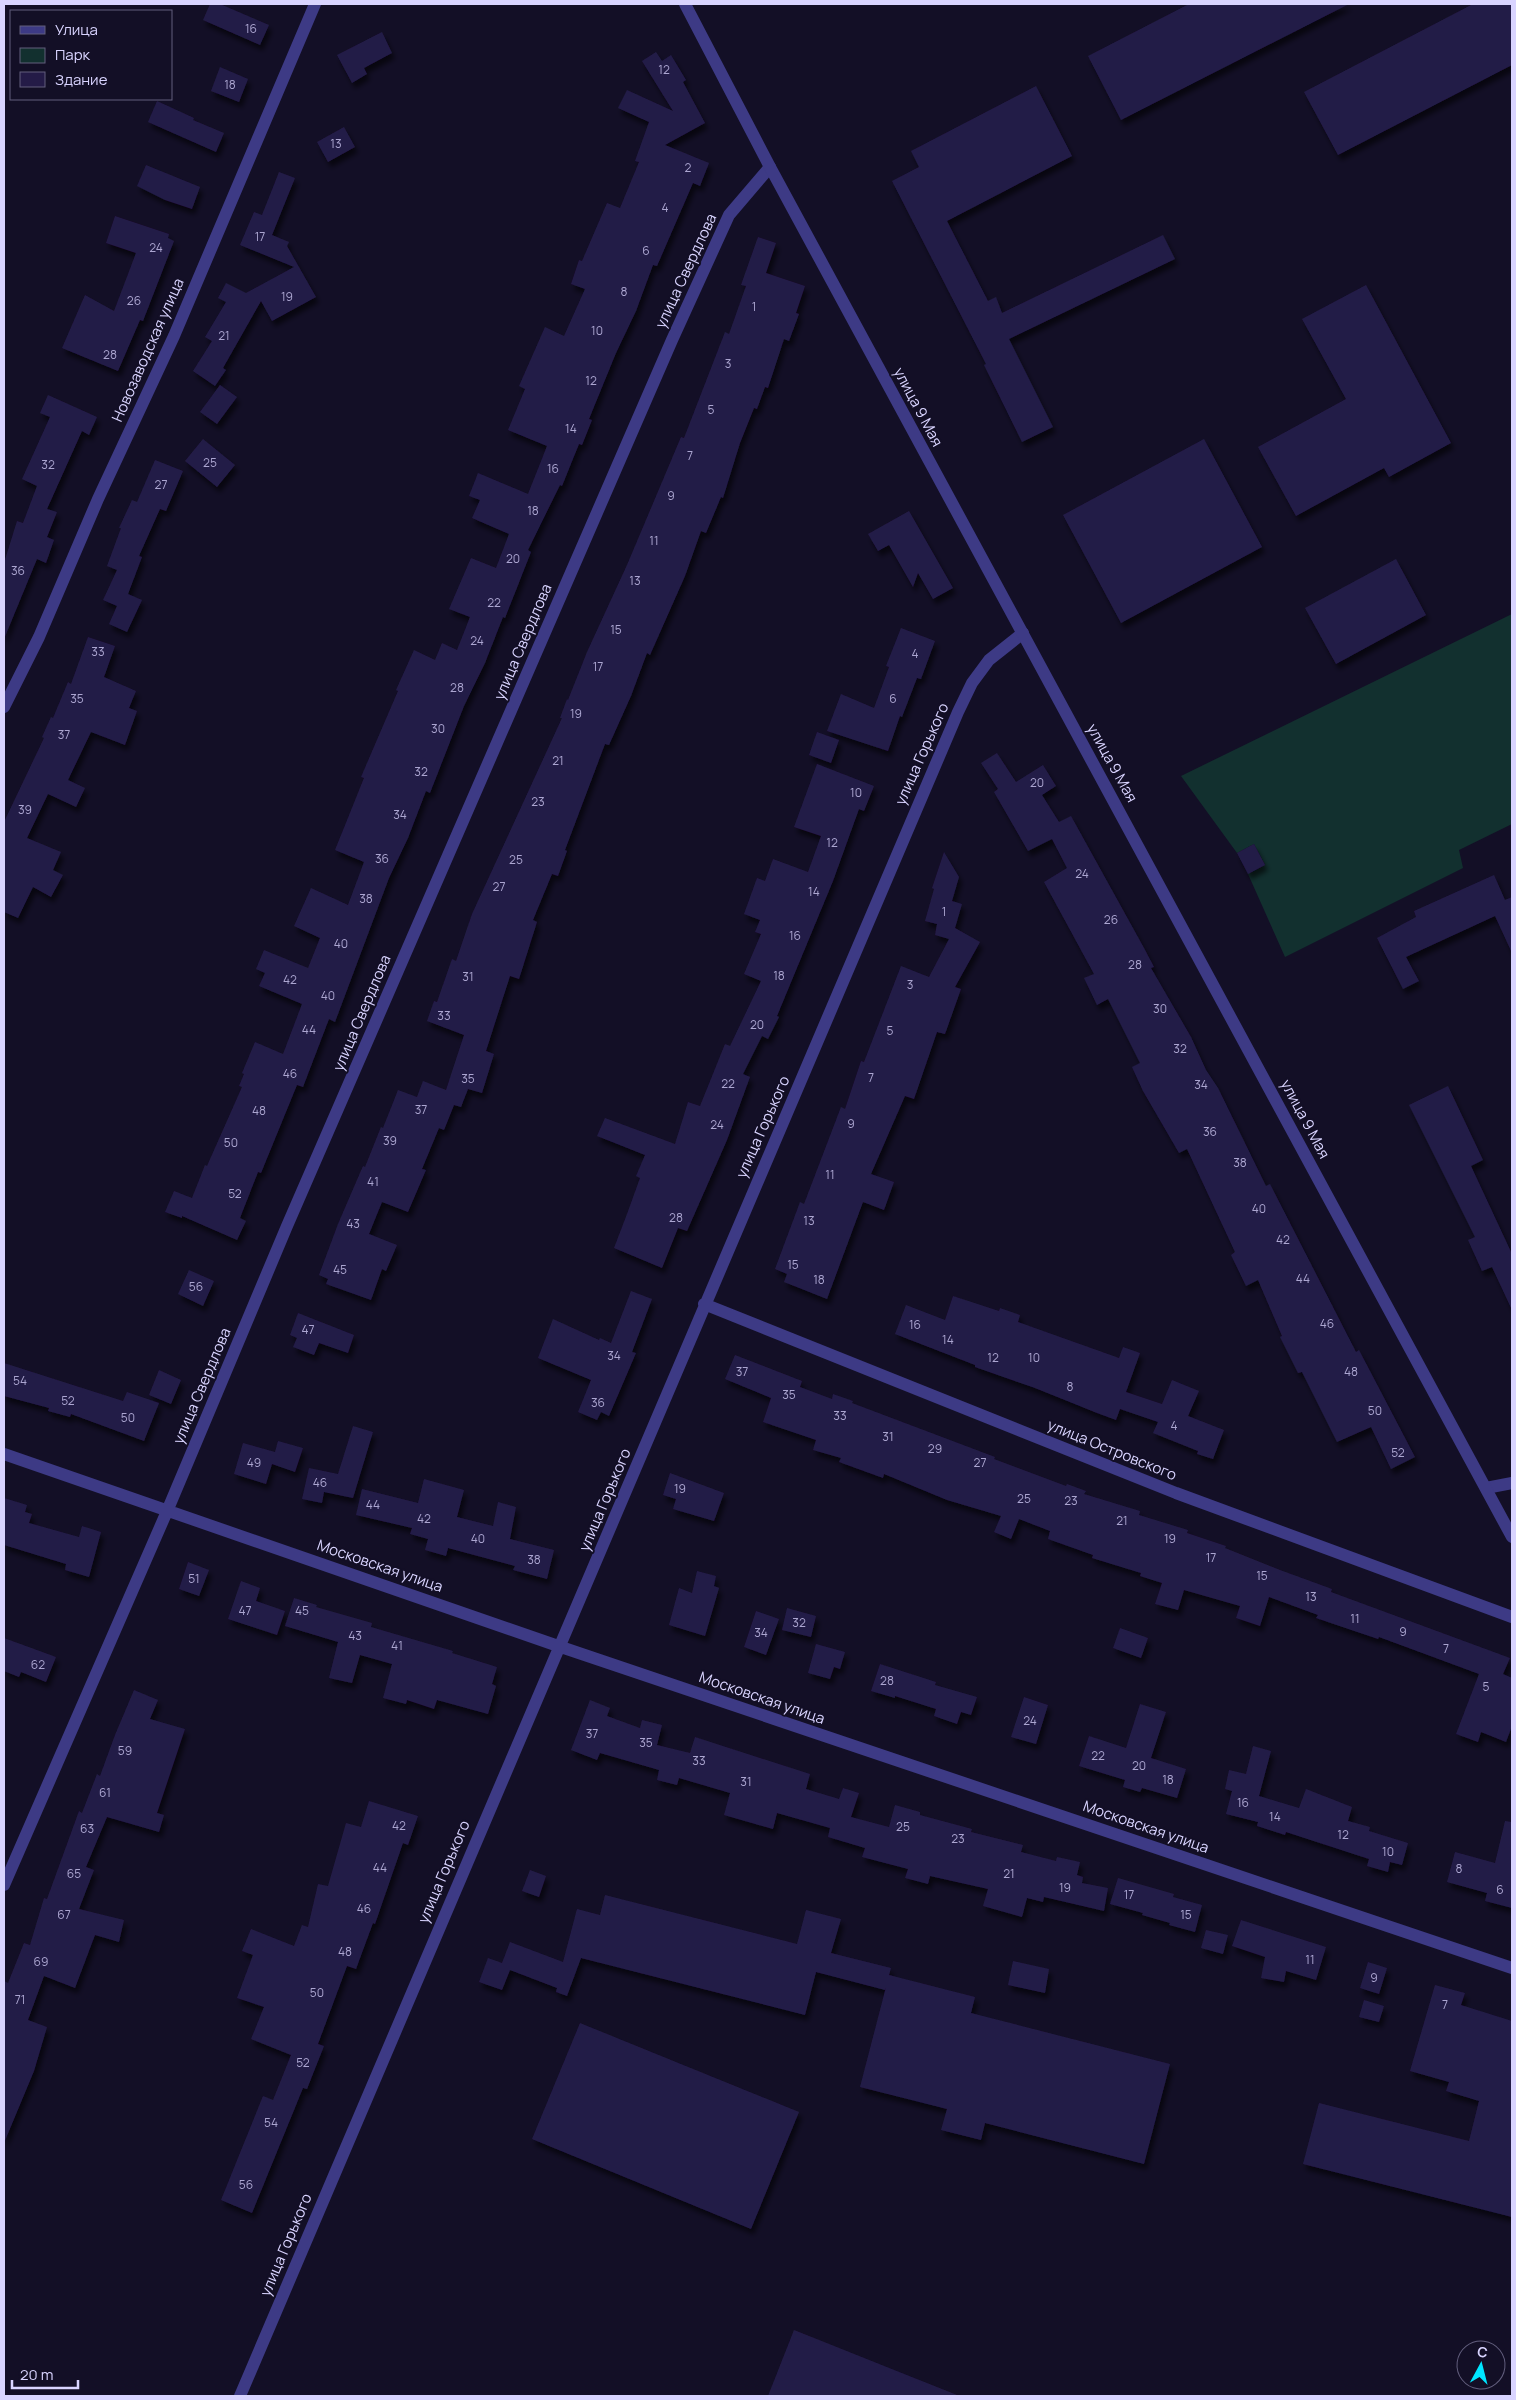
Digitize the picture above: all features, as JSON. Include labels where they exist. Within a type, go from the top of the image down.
[{"type":"street","name":"Новозаводская улица","points":[[4,707],[39,637],[98,499],[174,336],[315,4]]},
{"type":"street","name":"улица 9 Мая","points":[[685,4],[770,167],[1512,1537]]},
{"type":"street","name":"улица Свердлова","points":[[4,1885],[168,1509],[287,1226],[672,340],[729,215],[770,167]]},
{"type":"street","name":"улица Горького","points":[[240,2396],[499,1785],[561,1647],[704,1304],[841,990],[914,811],[972,684],[990,660],[1023,632]]},
{"type":"street","name":"улица Островского","points":[[704,1304],[1176,1493],[1512,1617]]},
{"type":"street","name":"Московская улица","points":[[4,1454],[168,1509],[561,1647],[1512,1968]]},
{"type":"street","points":[[1486,1488],[1512,1482]]},
{"type":"green space","points":[[1512,614],[1512,824],[1459,850],[1463,868],[1285,957],[1248,874],[1265,865],[1254,844],[1237,853],[1181,776]]},
{"type":"building","points":[[210,4],[220,4],[269,25],[260,45],[203,20]]},
{"type":"building","points":[[1189,4],[1349,4],[1121,120],[1088,56]]},
{"type":"building","points":[[1473,4],[1512,4],[1512,65],[1338,155],[1304,92]]},
{"type":"building","points":[[382,32],[392,53],[364,68],[367,74],[352,83],[337,55]]},
{"type":"building","points":[[656,52],[662,61],[671,55],[686,80],[683,82],[705,123],[665,145],[709,163],[700,186],[693,183],[657,266],[653,265],[636,311],[616,353],[589,419],[592,420],[582,445],[579,444],[562,486],[560,485],[528,550],[531,552],[505,618],[503,617],[485,663],[464,706],[430,793],[426,791],[408,838],[389,878],[335,1022],[329,1019],[303,1087],[297,1085],[261,1173],[258,1172],[240,1218],[246,1221],[237,1240],[182,1216],[182,1218],[165,1212],[174,1191],[192,1198],[205,1165],[207,1166],[242,1087],[239,1086],[244,1074],[242,1073],[255,1042],[283,1054],[302,1004],[259,986],[265,973],[256,969],[264,950],[308,968],[320,938],[294,926],[311,888],[348,905],[364,862],[335,850],[364,778],[361,777],[414,650],[435,660],[442,643],[457,650],[470,617],[449,609],[471,558],[496,568],[509,534],[472,518],[480,500],[469,496],[478,473],[528,494],[547,446],[508,430],[525,389],[519,386],[545,327],[564,336],[585,289],[571,284],[579,260],[582,261],[607,203],[620,208],[639,162],[635,161],[649,122],[618,108],[627,90],[673,111],[642,61]]},
{"type":"building","points":[[220,67],[248,79],[239,102],[211,91]]},
{"type":"building","points":[[1036,86],[1072,156],[947,221],[988,301],[996,297],[1002,313],[1163,235],[1175,259],[1009,339],[1053,427],[1022,442],[984,365],[986,364],[892,181],[919,167],[911,151]]},
{"type":"building","points":[[157,101],[194,118],[193,120],[224,133],[216,152],[148,122]]},
{"type":"building","points":[[344,127],[355,147],[328,162],[317,142]]},
{"type":"building","points":[[146,165],[200,187],[192,209],[165,200],[137,186]]},
{"type":"building","points":[[279,172],[295,178],[272,235],[289,242],[287,246],[316,297],[272,321],[261,301],[223,368],[226,370],[215,386],[193,371],[212,341],[205,337],[226,302],[218,298],[226,283],[246,293],[294,267],[240,245],[254,212],[262,215]]},
{"type":"building","points":[[115,216],[169,234],[168,238],[174,241],[143,321],[140,320],[118,371],[62,348],[85,295],[114,311],[136,253],[106,243]]},
{"type":"building","points":[[758,237],[776,243],[766,273],[805,286],[796,313],[799,314],[789,341],[784,339],[768,388],[765,387],[757,409],[754,408],[740,443],[723,498],[721,497],[706,533],[701,531],[685,576],[650,655],[647,653],[631,696],[609,745],[605,744],[565,850],[567,851],[558,876],[552,874],[533,920],[537,922],[519,979],[510,976],[486,1051],[494,1054],[482,1093],[468,1089],[461,1107],[454,1105],[444,1130],[439,1128],[422,1169],[426,1170],[408,1212],[382,1202],[369,1234],[397,1245],[386,1271],[382,1269],[371,1300],[326,1284],[328,1279],[319,1275],[338,1224],[363,1166],[365,1167],[381,1127],[383,1128],[398,1090],[417,1097],[423,1081],[446,1090],[464,1035],[427,1021],[434,1001],[437,1002],[452,959],[456,961],[472,914],[562,718],[560,718],[567,699],[627,565],[681,437],[684,438],[725,332],[729,334],[746,286],[741,285]]},
{"type":"building","points":[[1366,285],[1451,443],[1389,477],[1384,468],[1296,516],[1258,447],[1346,399],[1302,319]]},
{"type":"building","points":[[220,385],[237,397],[217,424],[200,412]]},
{"type":"building","points":[[48,395],[97,417],[89,435],[82,431],[47,509],[57,512],[47,537],[54,540],[46,563],[37,559],[4,639],[4,563],[17,521],[23,523],[37,486],[22,479],[50,417],[40,413]]},
{"type":"building","points":[[203,439],[235,465],[217,487],[185,461]]},
{"type":"building","points":[[1204,439],[1262,547],[1121,623],[1063,515]]},
{"type":"building","points":[[155,460],[183,471],[166,511],[160,509],[139,556],[142,557],[128,594],[142,600],[127,632],[109,624],[117,606],[103,600],[117,570],[107,566],[121,528],[119,528],[132,500],[137,502]]},
{"type":"building","points":[[909,511],[953,588],[933,599],[918,573],[913,587],[889,545],[878,551],[868,534]]},
{"type":"building","points":[[1396,559],[1426,615],[1336,664],[1305,608]]},
{"type":"building","points":[[901,628],[935,641],[921,679],[917,678],[902,717],[900,716],[888,751],[827,731],[841,694],[874,708],[889,667],[886,666]]},
{"type":"building","points":[[88,637],[115,646],[104,677],[136,691],[129,708],[137,711],[125,745],[91,732],[68,780],[85,788],[76,807],[48,794],[27,838],[61,852],[53,870],[63,875],[51,897],[33,887],[18,918],[4,912],[4,822],[68,682],[71,684]]},
{"type":"building","points":[[817,732],[839,740],[831,763],[809,755]]},
{"type":"building","points":[[997,753],[1016,782],[1043,765],[1056,786],[1042,795],[1059,822],[1071,816],[1144,948],[1154,967],[1151,968],[1191,1037],[1206,1070],[1218,1088],[1266,1186],[1270,1184],[1356,1352],[1359,1350],[1415,1457],[1391,1469],[1371,1427],[1337,1442],[1302,1372],[1298,1373],[1280,1337],[1282,1336],[1258,1280],[1246,1286],[1231,1255],[1235,1252],[1187,1149],[1179,1153],[1143,1091],[1132,1067],[1140,1063],[1108,999],[1097,1005],[1084,978],[1094,974],[1044,882],[1067,868],[1052,839],[1028,851],[994,792],[998,789],[981,763]]},
{"type":"building","points":[[817,764],[874,786],[864,811],[859,809],[833,881],[777,1016],[779,1017],[768,1039],[762,1036],[743,1074],[750,1077],[727,1140],[687,1231],[678,1228],[662,1268],[614,1248],[640,1178],[636,1176],[645,1155],[597,1136],[605,1118],[675,1144],[688,1102],[700,1106],[725,1044],[730,1046],[761,981],[744,974],[761,934],[755,932],[760,920],[744,914],[757,878],[765,881],[773,859],[808,872],[821,836],[794,827]]},
{"type":"building","points":[[1254,844],[1265,865],[1248,874],[1237,853]]},
{"type":"building","points":[[944,852],[959,877],[952,901],[962,904],[955,928],[980,942],[955,987],[961,989],[945,1034],[937,1032],[914,1099],[905,1096],[871,1174],[894,1182],[884,1210],[863,1202],[827,1299],[784,1282],[787,1274],[775,1269],[800,1202],[804,1204],[841,1107],[845,1109],[861,1061],[864,1062],[901,966],[929,977],[949,939],[935,935],[937,924],[925,921],[934,889],[932,888]]},
{"type":"building","points":[[1494,875],[1505,900],[1512,897],[1512,953],[1495,916],[1406,957],[1419,981],[1403,989],[1377,938],[1416,917],[1414,911]]},
{"type":"building","points":[[1448,1086],[1483,1160],[1471,1166],[1512,1254],[1512,1310],[1492,1267],[1482,1271],[1468,1240],[1475,1237],[1409,1105]]},
{"type":"building","points":[[189,1270],[214,1281],[203,1306],[178,1294]]},
{"type":"building","points":[[631,1291],[652,1299],[632,1352],[636,1353],[609,1416],[601,1412],[597,1420],[578,1412],[591,1380],[538,1358],[553,1319],[599,1340],[600,1338],[611,1343]]},
{"type":"building","points":[[953,1296],[999,1311],[1000,1308],[1020,1315],[1018,1322],[1119,1358],[1123,1347],[1140,1353],[1126,1392],[1162,1404],[1172,1380],[1199,1391],[1188,1416],[1224,1430],[1213,1459],[1197,1454],[1198,1451],[1153,1433],[1158,1422],[1120,1409],[1116,1420],[975,1367],[975,1365],[895,1334],[906,1305],[945,1320]]},
{"type":"building","points":[[298,1313],[354,1335],[348,1353],[319,1343],[314,1355],[293,1347],[297,1338],[290,1335]]},
{"type":"building","points":[[735,1355],[802,1381],[800,1387],[832,1399],[833,1394],[853,1401],[852,1403],[995,1457],[994,1459],[1066,1486],[1067,1484],[1086,1491],[1084,1494],[1140,1511],[1139,1515],[1188,1530],[1187,1533],[1226,1546],[1225,1548],[1332,1589],[1331,1592],[1510,1658],[1503,1674],[1512,1678],[1512,1726],[1506,1742],[1481,1732],[1478,1742],[1456,1734],[1479,1674],[1379,1637],[1378,1639],[1316,1618],[1318,1615],[1269,1597],[1260,1626],[1236,1618],[1240,1606],[1184,1590],[1178,1610],[1155,1604],[1162,1583],[1140,1576],[1141,1573],[1092,1558],[1093,1555],[1048,1539],[1050,1531],[1019,1519],[1011,1539],[994,1532],[1001,1516],[947,1500],[884,1474],[883,1478],[839,1462],[841,1458],[813,1450],[816,1440],[763,1422],[771,1398],[725,1379]]},
{"type":"building","points":[[4,1363],[123,1401],[127,1392],[159,1403],[144,1441],[71,1414],[70,1417],[48,1411],[49,1408],[4,1396]]},
{"type":"building","points":[[159,1370],[181,1380],[171,1404],[149,1395]]},
{"type":"building","points":[[353,1426],[373,1432],[353,1498],[324,1492],[322,1503],[302,1499],[309,1468],[338,1474]]},
{"type":"building","points":[[278,1441],[303,1448],[295,1472],[272,1464],[266,1484],[234,1474],[243,1443],[275,1452]]},
{"type":"building","points":[[670,1473],[724,1493],[714,1521],[673,1509],[676,1499],[663,1495]]},
{"type":"building","points":[[424,1479],[464,1490],[457,1517],[493,1526],[498,1502],[516,1507],[510,1539],[554,1550],[547,1579],[513,1570],[515,1566],[448,1548],[446,1556],[425,1550],[428,1539],[410,1534],[412,1528],[356,1515],[362,1489],[418,1503]]},
{"type":"building","points":[[4,1498],[27,1505],[25,1512],[32,1514],[29,1523],[79,1537],[82,1526],[101,1532],[89,1577],[65,1570],[66,1564],[4,1545]]},
{"type":"building","points":[[188,1562],[209,1570],[199,1596],[179,1589]]},
{"type":"building","points":[[697,1571],[716,1576],[714,1586],[719,1588],[705,1636],[669,1625],[679,1588],[692,1593]]},
{"type":"building","points":[[241,1581],[260,1588],[256,1601],[285,1611],[277,1635],[228,1619]]},
{"type":"building","points":[[294,1598],[317,1605],[316,1607],[372,1623],[371,1627],[453,1651],[452,1653],[497,1667],[492,1684],[496,1686],[488,1714],[437,1700],[434,1709],[407,1700],[406,1704],[383,1698],[392,1664],[360,1655],[352,1683],[329,1678],[338,1642],[285,1626]]},
{"type":"building","points":[[787,1608],[816,1616],[811,1637],[782,1630]]},
{"type":"building","points":[[756,1611],[779,1619],[766,1655],[744,1647]]},
{"type":"building","points":[[1120,1628],[1148,1638],[1141,1658],[1113,1648]]},
{"type":"building","points":[[4,1638],[56,1657],[46,1682],[21,1672],[19,1677],[4,1671]]},
{"type":"building","points":[[816,1644],[845,1652],[840,1669],[834,1667],[830,1679],[808,1673]]},
{"type":"building","points":[[880,1664],[936,1682],[935,1685],[977,1697],[971,1715],[961,1712],[957,1724],[934,1716],[936,1709],[895,1696],[895,1698],[871,1691]]},
{"type":"building","points":[[134,1690],[158,1700],[150,1719],[185,1729],[157,1813],[164,1815],[159,1832],[107,1817],[86,1867],[94,1870],[79,1909],[124,1920],[119,1942],[95,1935],[75,1988],[44,1976],[28,2020],[47,2027],[34,2071],[4,2143],[4,1981],[8,1983],[24,1943],[30,1945],[44,1898],[47,1899],[79,1811],[82,1813],[97,1774],[100,1776]]},
{"type":"building","points":[[1024,1697],[1048,1705],[1036,1744],[1011,1737]]},
{"type":"building","points":[[590,1700],[610,1708],[607,1716],[640,1728],[642,1720],[662,1725],[657,1745],[690,1753],[695,1737],[810,1774],[806,1789],[839,1799],[843,1788],[859,1793],[851,1817],[889,1827],[895,1805],[920,1812],[920,1815],[972,1829],[971,1832],[1023,1845],[1021,1852],[1056,1861],[1057,1857],[1080,1862],[1077,1875],[1083,1877],[1082,1883],[1108,1888],[1104,1911],[1044,1897],[1043,1902],[1027,1898],[1022,1917],[983,1906],[988,1889],[930,1876],[928,1884],[905,1878],[908,1869],[862,1857],[865,1848],[828,1837],[830,1828],[777,1813],[773,1829],[724,1815],[730,1793],[679,1778],[677,1785],[657,1780],[659,1770],[600,1753],[597,1760],[571,1750]]},
{"type":"building","points":[[1140,1704],[1166,1712],[1151,1758],[1186,1769],[1177,1798],[1142,1788],[1140,1792],[1123,1787],[1125,1780],[1079,1766],[1089,1736],[1126,1748]]},
{"type":"building","points":[[1253,1746],[1271,1751],[1259,1796],[1299,1808],[1306,1789],[1352,1807],[1348,1821],[1370,1827],[1369,1831],[1408,1843],[1402,1865],[1390,1862],[1388,1872],[1367,1866],[1369,1859],[1286,1832],[1285,1835],[1257,1826],[1258,1822],[1226,1814],[1232,1791],[1225,1789],[1229,1770],[1246,1774]]},
{"type":"building","points":[[369,1801],[418,1816],[408,1845],[403,1843],[375,1924],[373,1923],[356,1969],[347,1966],[318,2044],[324,2046],[307,2089],[303,2088],[252,2213],[221,2200],[263,2096],[273,2100],[291,2055],[251,2039],[264,2007],[237,1998],[253,1955],[242,1951],[251,1929],[294,1946],[302,1925],[308,1927],[318,1884],[328,1886],[346,1823],[361,1827]]},
{"type":"building","points":[[1505,1821],[1512,1822],[1512,1908],[1485,1901],[1487,1893],[1447,1882],[1455,1852],[1495,1863]]},
{"type":"building","points":[[530,1870],[546,1876],[539,1897],[522,1891]]},
{"type":"building","points":[[1118,1878],[1174,1894],[1173,1897],[1202,1905],[1195,1932],[1169,1925],[1170,1923],[1142,1915],[1143,1913],[1110,1904]]},
{"type":"building","points":[[605,1895],[797,1944],[806,1910],[841,1919],[831,1953],[891,1968],[889,1975],[975,1997],[971,2013],[1170,2064],[1144,2164],[985,2123],[981,2140],[941,2130],[947,2109],[860,2087],[886,1987],[885,1990],[816,1972],[805,2015],[581,1958],[567,1996],[556,1992],[557,1988],[510,1970],[502,1990],[479,1982],[488,1958],[502,1963],[510,1942],[563,1962],[577,1909],[600,1915]]},
{"type":"building","points":[[1241,1920],[1326,1947],[1316,1980],[1286,1971],[1284,1982],[1261,1978],[1265,1957],[1232,1946]]},
{"type":"building","points":[[1206,1930],[1228,1935],[1223,1954],[1201,1948]]},
{"type":"building","points":[[1013,1961],[1049,1969],[1045,1993],[1008,1985]]},
{"type":"building","points":[[1368,1962],[1387,1968],[1379,1994],[1360,1988]]},
{"type":"building","points":[[1435,1985],[1465,1993],[1461,2005],[1512,2021],[1512,2217],[1303,2164],[1319,2103],[1469,2141],[1479,2101],[1446,2091],[1449,2082],[1410,2071]]},
{"type":"building","points":[[1364,2000],[1384,2006],[1379,2022],[1359,2017]]},
{"type":"building","points":[[580,2023],[799,2112],[751,2229],[532,2139]]},
{"type":"building","points":[[794,2330],[957,2395],[957,2396],[768,2396]]}]
